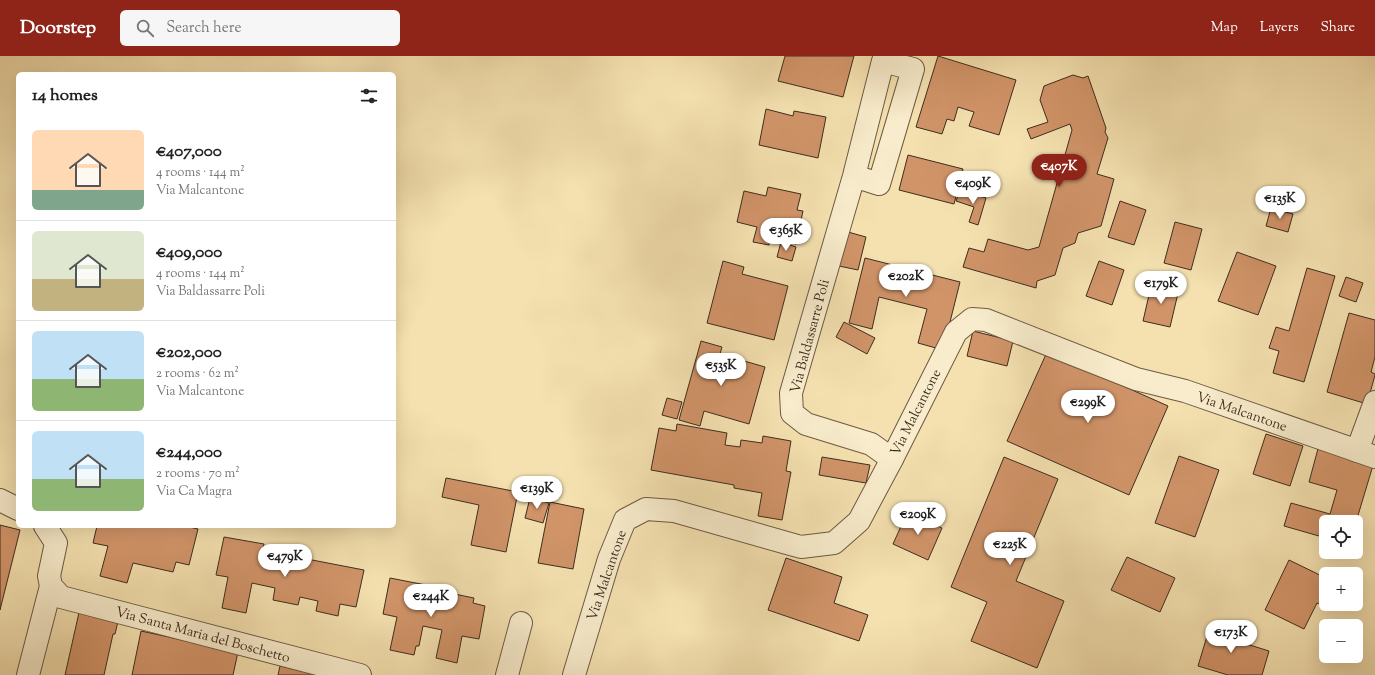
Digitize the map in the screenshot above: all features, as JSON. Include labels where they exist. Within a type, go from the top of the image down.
[{"type":"street","name":"Via Baldassarre Poli","points":[[854,176],[879,184],[912,69],[883,61],[854,176],[792,393],[792,413],[806,424],[871,444],[892,459]]},
{"type":"street","name":"Via Malcantone","points":[[574,675],[609,559],[625,520],[646,509],[674,511],[802,547],[834,543],[858,521],[892,459],[956,332],[972,319],[986,320],[1136,379],[1185,391],[1366,454]]},
{"type":"street","points":[[1366,454],[1375,402]]},
{"type":"street","points":[[0,500],[16,508]]},
{"type":"street","points":[[28,675],[51,586],[49,576],[56,543],[46,528]]},
{"type":"street","name":"Via Santa Maria del Boschetto","points":[[51,586],[61,597],[360,675]]},
{"type":"street","points":[[507,675],[521,622]]},
{"type":"building","points":[[785,56],[854,56],[843,97],[778,81]]},
{"type":"building","points":[[938,56],[1016,80],[999,135],[969,126],[974,112],[958,107],[954,121],[947,119],[942,134],[916,127]]},
{"type":"building","points":[[1073,75],[1083,78],[1088,76],[1108,138],[1097,174],[1114,179],[1101,226],[1078,233],[1075,243],[1063,248],[1055,275],[1037,281],[1036,288],[963,267],[969,248],[984,252],[988,239],[1028,250],[1039,247],[1072,130],[1070,124],[1031,139],[1027,129],[1048,122],[1040,100],[1044,86]]},
{"type":"building","points":[[766,109],[793,116],[794,111],[826,117],[818,158],[759,145]]},
{"type":"building","points":[[908,155],[963,169],[954,204],[899,190]]},
{"type":"building","points":[[768,187],[801,194],[797,210],[803,211],[796,244],[770,238],[769,245],[753,242],[757,227],[737,222],[744,191],[766,196]]},
{"type":"building","points":[[960,190],[986,198],[978,225],[969,222],[974,207],[956,201]]},
{"type":"building","points":[[1120,201],[1146,210],[1134,245],[1108,237]]},
{"type":"building","points":[[1271,208],[1293,214],[1288,232],[1266,226]]},
{"type":"building","points":[[1175,222],[1202,229],[1191,270],[1164,263]]},
{"type":"building","points":[[848,232],[866,237],[858,270],[839,266]]},
{"type":"building","points":[[781,242],[796,247],[792,261],[777,257]]},
{"type":"building","points":[[1237,252],[1276,266],[1258,315],[1218,301]]},
{"type":"building","points":[[865,258],[960,282],[943,350],[918,343],[927,309],[879,297],[872,329],[849,323]]},
{"type":"building","points":[[723,261],[744,267],[742,274],[788,286],[774,340],[707,323]]},
{"type":"building","points":[[1099,261],[1124,270],[1112,305],[1086,296]]},
{"type":"building","points":[[1307,268],[1335,276],[1304,382],[1273,373],[1279,351],[1269,348],[1276,327],[1289,331]]},
{"type":"building","points":[[1346,277],[1363,283],[1356,302],[1339,296]]},
{"type":"building","points":[[1152,282],[1179,289],[1170,327],[1143,321]]},
{"type":"building","points":[[1349,313],[1375,320],[1375,357],[1371,372],[1375,375],[1367,404],[1327,392]]},
{"type":"building","points":[[844,322],[875,338],[867,354],[836,337]]},
{"type":"building","points":[[973,331],[1013,341],[1007,366],[967,356]]},
{"type":"building","points":[[701,341],[722,347],[720,354],[765,367],[749,424],[704,411],[700,426],[679,420]]},
{"type":"building","points":[[1047,352],[1168,406],[1129,495],[1007,441]]},
{"type":"building","points":[[667,398],[682,402],[677,419],[662,415]]},
{"type":"building","points":[[677,424],[727,433],[725,445],[740,447],[741,440],[762,443],[763,436],[791,441],[786,471],[791,472],[782,520],[758,516],[762,493],[734,488],[734,485],[651,470],[659,428],[676,431]]},
{"type":"building","points":[[1266,434],[1303,446],[1290,486],[1253,474]]},
{"type":"building","points":[[1319,445],[1374,462],[1358,515],[1319,515],[1319,536],[1284,526],[1291,503],[1330,514],[1337,490],[1309,482]]},
{"type":"building","points":[[1179,456],[1219,470],[1195,537],[1155,523]]},
{"type":"building","points":[[822,457],[870,465],[866,483],[819,475]]},
{"type":"building","points":[[1004,457],[1058,479],[1016,581],[1064,601],[1037,668],[971,641],[987,602],[951,587]]},
{"type":"building","points":[[446,478],[518,492],[506,552],[471,545],[479,505],[442,497]]},
{"type":"building","points":[[530,498],[549,503],[543,523],[525,518]]},
{"type":"building","points":[[550,502],[584,509],[573,569],[538,563]]},
{"type":"building","points":[[907,513],[942,528],[928,560],[893,544]]},
{"type":"building","points":[[0,525],[20,530],[0,610]]},
{"type":"building","points":[[97,528],[198,529],[189,565],[176,562],[173,572],[133,563],[127,583],[100,576],[108,546],[93,543]]},
{"type":"building","points":[[224,537],[264,544],[263,548],[307,557],[307,559],[364,570],[356,607],[340,604],[338,616],[316,611],[318,601],[300,597],[298,605],[273,600],[275,588],[252,583],[246,613],[222,608],[228,577],[216,575]]},
{"type":"building","points":[[1127,557],[1175,578],[1160,612],[1111,590]]},
{"type":"building","points":[[786,558],[842,577],[834,603],[868,615],[859,641],[768,610]]},
{"type":"building","points":[[1289,560],[1319,575],[1319,604],[1317,603],[1304,629],[1265,610]]},
{"type":"building","points":[[390,578],[431,586],[430,589],[474,598],[473,603],[485,606],[479,639],[462,636],[457,663],[436,658],[442,630],[423,626],[419,646],[416,646],[414,655],[390,650],[397,617],[383,614]]},
{"type":"building","points":[[80,608],[119,617],[115,634],[113,634],[104,675],[65,675]]},
{"type":"building","points":[[1211,623],[1240,631],[1237,641],[1269,651],[1262,675],[1228,675],[1198,666]]},
{"type":"building","points":[[141,631],[238,652],[233,675],[132,675]]},
{"type":"building","points":[[280,666],[325,675],[278,675]]}]
